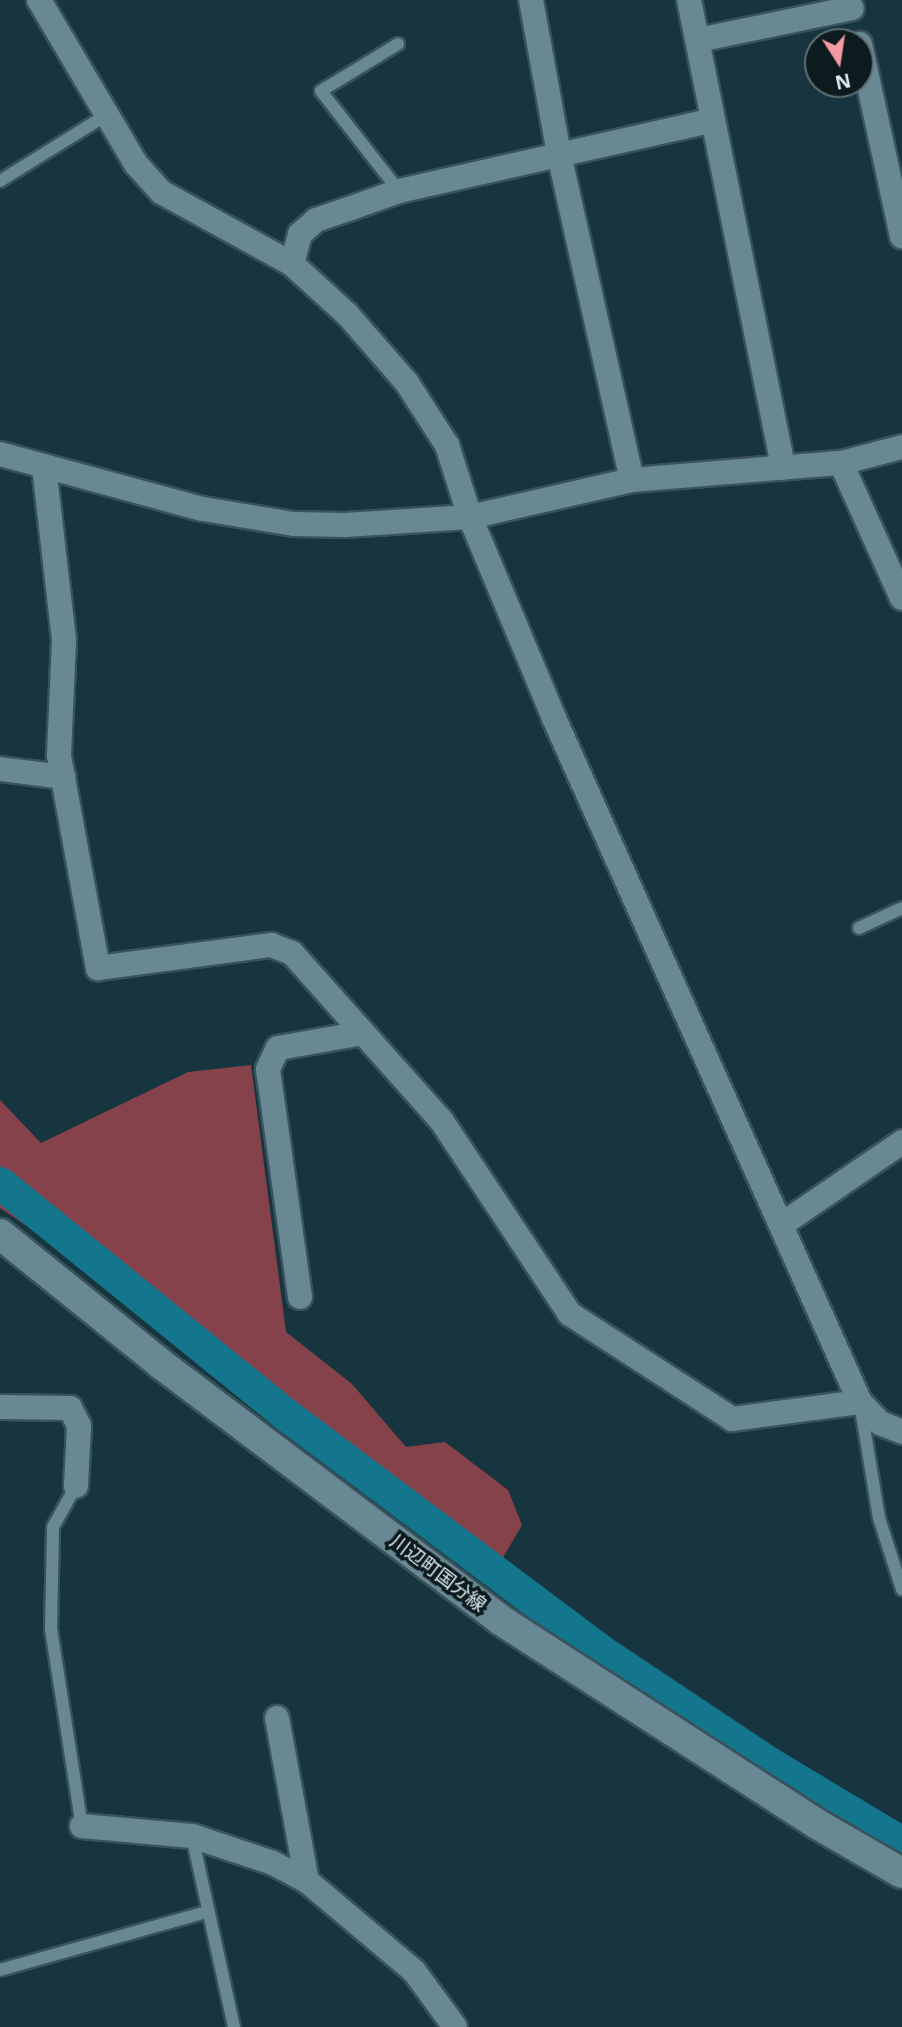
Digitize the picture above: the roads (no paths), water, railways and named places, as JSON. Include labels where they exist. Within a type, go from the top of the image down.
[{"type":"street","points":[[39,0],[105,116],[136,164],[161,191],[292,264],[347,314],[407,383],[447,445],[470,517],[554,718],[860,1402],[880,1423],[902,1432]]},
{"type":"street","points":[[531,0],[559,154],[632,480]]},
{"type":"street","points":[[689,0],[710,121],[783,467]]},
{"type":"street","points":[[698,40],[851,4],[857,28]]},
{"type":"street","points":[[872,98],[902,236]]},
{"type":"street","points":[[292,264],[300,234],[316,220],[399,191],[710,121]]},
{"type":"street","points":[[0,454],[204,509],[294,524],[345,526],[470,517],[632,480],[841,463],[902,447]]},
{"type":"street","points":[[841,463],[902,598]]},
{"type":"street","points":[[44,467],[64,640],[59,756],[99,968],[271,945],[292,953],[441,1120],[570,1314],[732,1419],[860,1402]]},
{"type":"street","points":[[0,769],[63,777]]},
{"type":"street","points":[[300,1297],[268,1069],[278,1048],[363,1032]]},
{"type":"street","points":[[781,1224],[902,1142]]},
{"type":"street","name":"川辺町国分線","points":[[0,1234],[161,1364],[499,1619],[817,1824],[902,1873]]},
{"type":"street","points":[[0,1408],[70,1408],[79,1426],[76,1486]]},
{"type":"street","points":[[277,1718],[307,1881]]},
{"type":"street","points":[[82,1826],[192,1836],[273,1863],[307,1881],[414,1971],[455,2027]]},
{"type":"lane","points":[[398,44],[321,91],[399,191]]},
{"type":"lane","points":[[0,181],[105,116]]},
{"type":"lane","points":[[859,928],[902,908]]},
{"type":"lane","points":[[860,1402],[879,1518],[902,1589]]},
{"type":"lane","points":[[76,1486],[53,1527],[51,1629],[82,1826]]},
{"type":"lane","points":[[192,1836],[206,1912],[234,2027]]},
{"type":"lane","points":[[0,1970],[206,1912]]},
{"type":"waterway","points":[[0,1183],[288,1416],[601,1651],[769,1763],[902,1843]]}]
